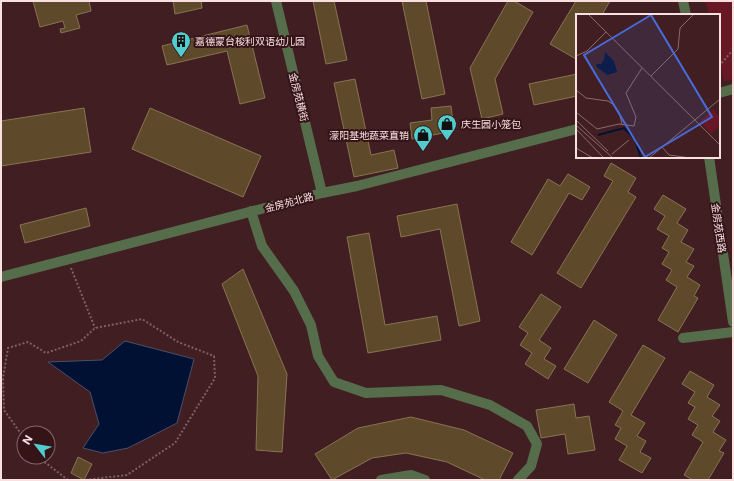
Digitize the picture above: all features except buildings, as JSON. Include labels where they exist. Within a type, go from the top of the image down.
[{"type":"street","name":"金房苑横街","points":[[276,1],[322,193]]},
{"type":"street","points":[[683,1],[686,14]]},
{"type":"street","points":[[720,93],[733,90]]},
{"type":"street","name":"金房苑北路","points":[[1,278],[251,211],[322,193],[357,186],[576,129]]},
{"type":"street","name":"金房苑西路","points":[[709,158],[733,322]]},
{"type":"street","points":[[251,211],[262,246],[294,291],[311,325],[318,356],[334,382],[366,393],[441,390],[490,405],[527,426],[537,444],[531,466],[518,480]]},
{"type":"street","points":[[683,338],[733,332]]},
{"type":"street","points":[[381,480],[411,475],[425,480]]},
{"type":"path","points":[[720,65],[733,50]]},
{"type":"path","points":[[68,260],[95,328]]},
{"type":"path","points":[[16,427],[4,410],[3,378],[8,348],[28,342],[46,353],[81,341],[95,328],[142,320],[178,342],[214,356],[215,378],[175,443],[127,475],[85,480]]},
{"type":"path","points":[[48,465],[68,480]]},
{"type":"shaded area","points":[[705,1],[733,1],[733,79],[724,81],[720,63],[720,14],[709,14]]},
{"type":"water","points":[[125,341],[194,359],[177,423],[128,448],[103,453],[83,448],[99,424],[90,392],[48,362],[102,360]]},
{"type":"place","name":"嘉德蒙台梭利双语幼儿园","points":[[181,58]]},
{"type":"place","name":"庆生园小笼包","points":[[447,141]]},
{"type":"place","name":"濛阳基地蔬菜直销","points":[[423,152]]}]
